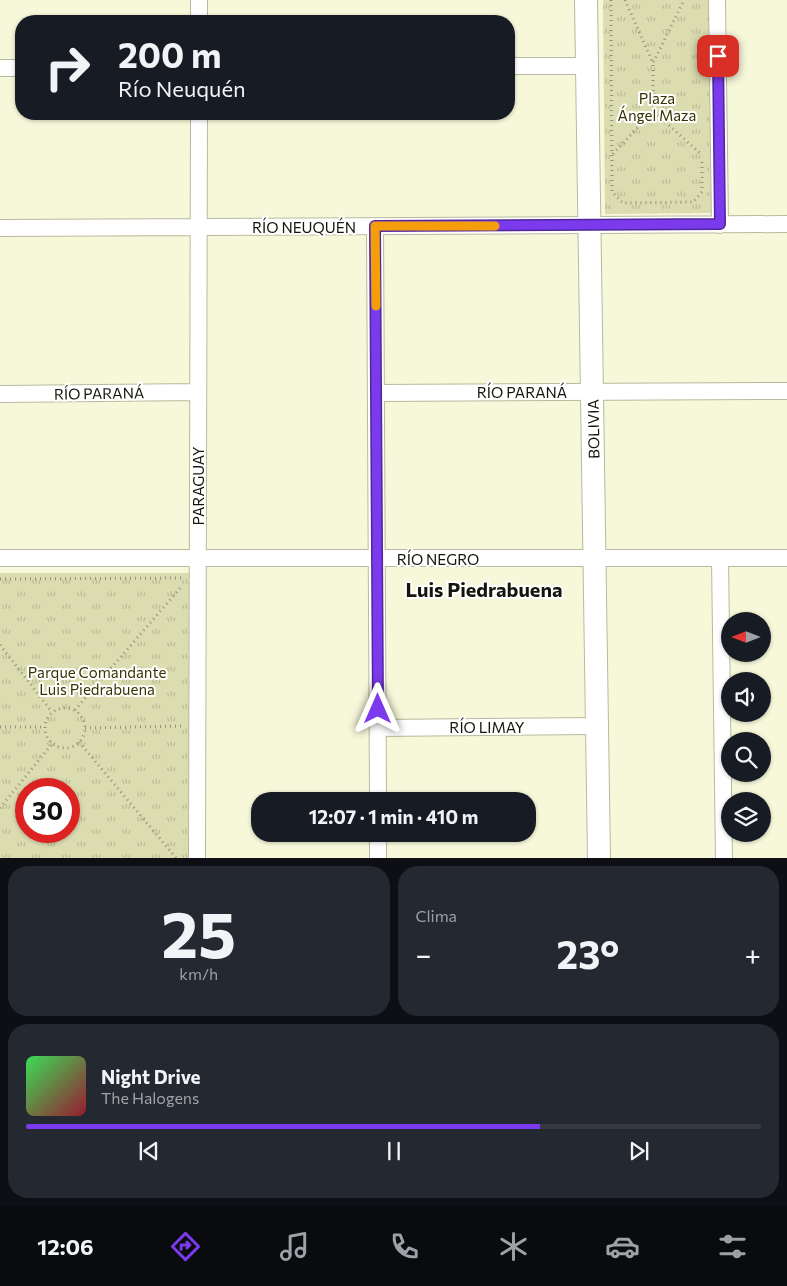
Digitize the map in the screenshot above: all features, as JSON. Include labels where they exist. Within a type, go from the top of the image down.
[{"type":"street","points":[[199,0],[199,15]]},
{"type":"street","name":"BOLIVIA","points":[[586,0],[599,858]]},
{"type":"street","points":[[717,0],[720,224]]},
{"type":"street","points":[[515,66],[587,66]]},
{"type":"street","points":[[0,68],[15,68]]},
{"type":"street","name":"PARAGUAY","points":[[197,858],[198,120]]},
{"type":"street","name":"RÍO NEUQUÉN","points":[[0,228],[787,224]]},
{"type":"street","points":[[375,226],[378,792]]},
{"type":"street","name":"RÍO PARANÁ","points":[[376,393],[787,391]]},
{"type":"street","name":"RÍO PARANÁ","points":[[0,394],[198,392]]},
{"type":"street","name":"RÍO NEGRO","points":[[0,558],[787,558]]},
{"type":"street","points":[[720,558],[724,858]]},
{"type":"street","name":"RÍO LIMAY","points":[[378,728],[597,726]]},
{"type":"street","points":[[378,842],[378,858]]},
{"type":"path","points":[[611,0],[612,192],[623,203],[693,202],[702,192],[702,145]]},
{"type":"path","points":[[612,154],[653,110],[653,63],[625,0]]},
{"type":"path","points":[[653,63],[684,0]]},
{"type":"path","points":[[653,110],[702,155]]},
{"type":"path","points":[[0,579],[188,578],[75,710]]},
{"type":"path","points":[[0,645],[52,712]]},
{"type":"path","points":[[63,708],[75,710],[82,718],[85,728],[82,738],[74,746],[63,748],[52,744],[46,736],[44,727],[52,712],[63,708]]},
{"type":"path","points":[[85,728],[188,726]]},
{"type":"path","points":[[0,727],[44,727]]},
{"type":"path","points":[[79,742],[177,858]]},
{"type":"path","points":[[0,808],[52,744]]},
{"type":"green space","name":"Plaza Ángel Maza","points":[[603,0],[710,0],[711,213],[605,214]]},
{"type":"green space","name":"Parque Comandante Luis Piedrabuena","points":[[0,573],[194,573],[194,858],[0,858]]},
{"type":"slow traffic","points":[[376,306],[375,226],[495,226]]},
{"type":"district","name":"Luis Piedrabuena","points":[[484,589]]},
{"type":"route","points":[[378,709],[375,226],[720,224],[718,56]]}]
